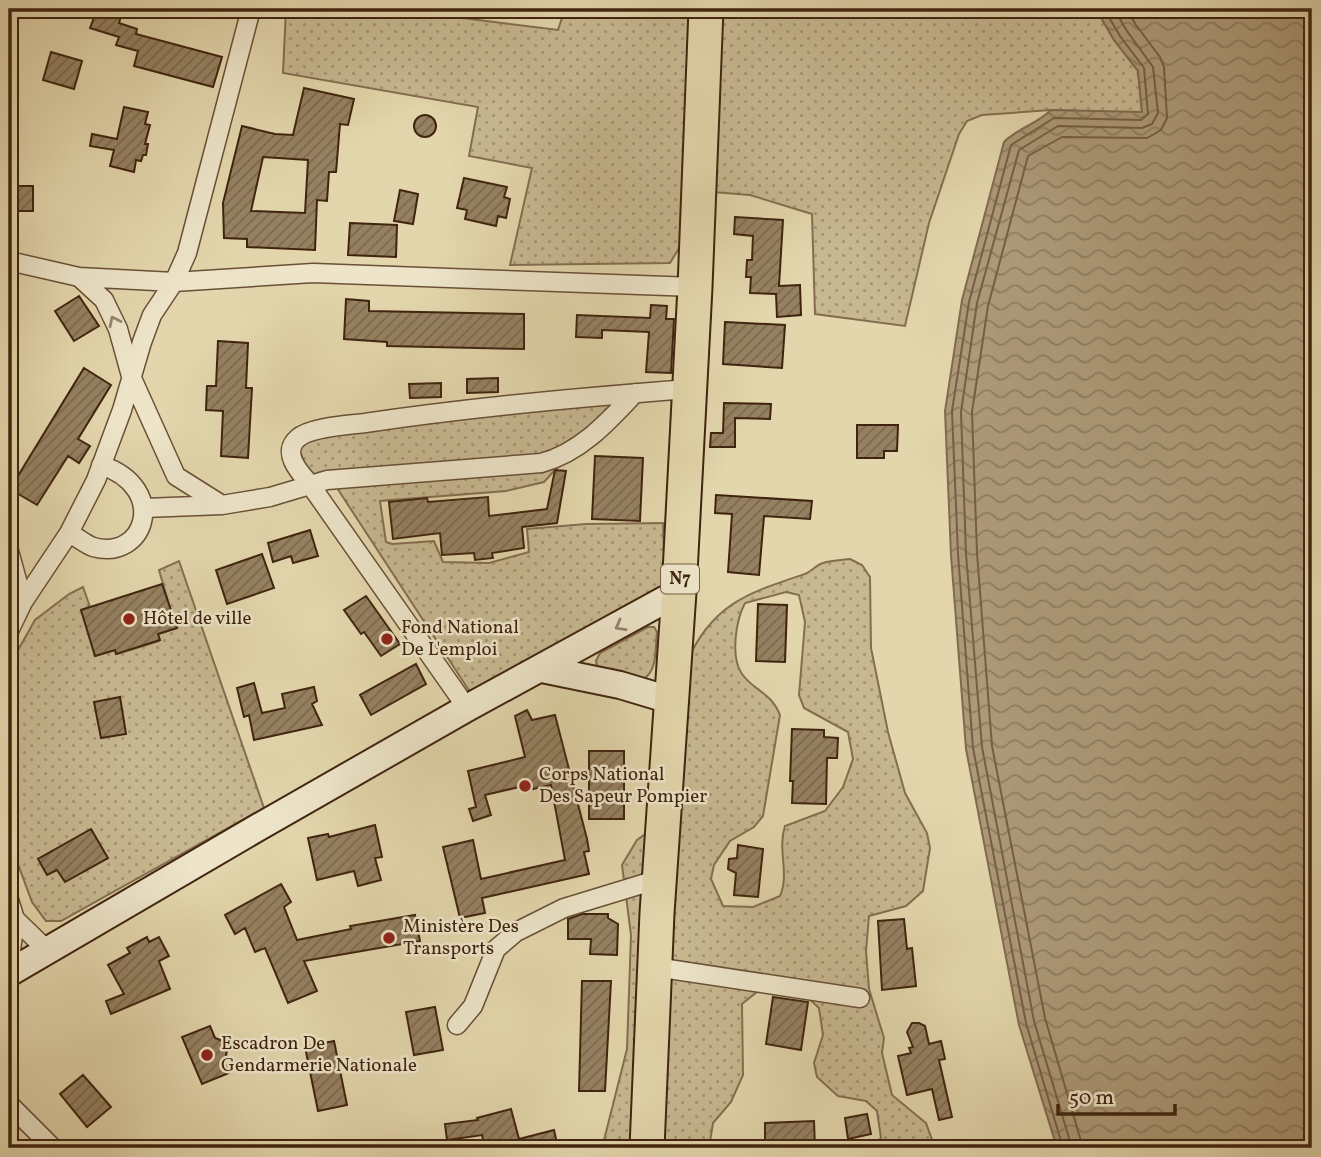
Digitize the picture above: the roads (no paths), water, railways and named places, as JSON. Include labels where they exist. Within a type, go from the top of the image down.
[{"type":"highway","name":"N7","points":[[647,1148],[654,967],[690,389],[706,9]]},
{"type":"street","points":[[9,631],[23,602],[69,533],[101,465],[122,410],[152,315],[174,282],[187,253],[251,9]]},
{"type":"street","points":[[9,261],[79,277],[174,282],[313,273],[695,288]]},
{"type":"street","points":[[79,277],[104,300],[118,329],[131,376],[176,476],[222,505]]},
{"type":"street","points":[[467,708],[292,462],[294,442],[302,435],[323,429],[422,414],[690,389]]},
{"type":"street","points":[[144,508],[222,505],[270,497],[327,480],[541,463],[578,446],[610,420],[635,393]]},
{"type":"street","points":[[69,533],[90,546],[103,549],[116,547],[137,533],[143,521],[141,496],[134,485],[115,470],[101,465]]},
{"type":"street","points":[[9,551],[23,602]]},
{"type":"street","points":[[11,972],[467,708],[679,593]]},
{"type":"street","points":[[542,668],[620,685],[670,700]]},
{"type":"street","points":[[457,1025],[473,1006],[496,949],[516,932],[564,908],[659,879]]},
{"type":"street","points":[[9,900],[15,919],[11,972]]},
{"type":"street","points":[[15,919],[47,950]]},
{"type":"street","points":[[654,967],[860,998]]},
{"type":"street","points":[[9,1104],[52,1148]]},
{"type":"water","points":[[1096,9],[1312,9],[1312,1148],[1057,1148],[1019,1025],[966,749],[951,555],[945,411],[962,300],[1004,142],[1051,110],[1142,112],[1138,71],[1114,40]]},
{"type":"place","name":"Hôtel de ville","points":[[129,619]]},
{"type":"place","name":"Fond National De L'emploi","points":[[387,639]]},
{"type":"place","name":"Corps National Des Sapeur Pompier","points":[[525,786]]},
{"type":"place","name":"Ministère Des Transports","points":[[389,938]]},
{"type":"place","name":"Escadron De Gendarmerie Nationale","points":[[207,1055]]}]
